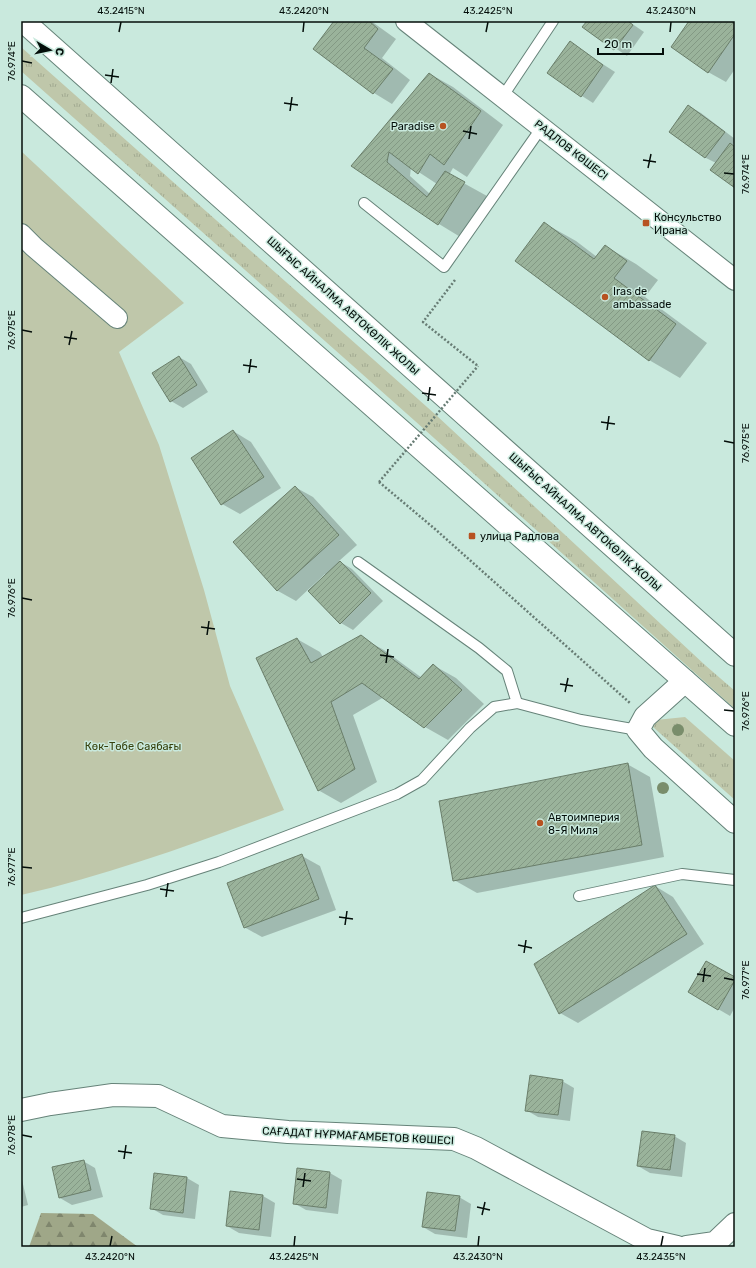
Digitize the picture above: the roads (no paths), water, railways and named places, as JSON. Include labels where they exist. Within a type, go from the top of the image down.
[{"type":"main road","name":"ШЫҒЫС АЙНАЛМА АВТОКӨЛІК ЖОЛЫ","points":[[23,21],[735,655]]},
{"type":"main road","points":[[21,96],[735,726]]},
{"type":"main road","points":[[685,681],[642,723],[653,748],[735,822]]},
{"type":"main road","name":"САҒАДАТ НҰРМАҒАМБЕТОВ КӨШЕСІ","points":[[21,1110],[50,1104],[113,1095],[158,1096],[222,1126],[288,1132],[454,1140],[476,1148],[647,1240],[678,1247]]},
{"type":"main road","points":[[687,1247],[715,1242],[735,1224]]},
{"type":"street","name":"РАДЛОВ КӨШЕСІ","points":[[406,21],[735,280]]},
{"type":"street","points":[[21,234],[34,247],[117,318]]},
{"type":"lane","points":[[502,96],[553,21]]},
{"type":"lane","points":[[364,203],[444,268],[542,128]]},
{"type":"lane","points":[[358,562],[478,648],[507,671],[517,703]]},
{"type":"lane","points":[[21,918],[147,885],[219,862],[397,794],[422,780],[470,728],[494,707],[517,703],[581,720],[642,723]]},
{"type":"lane","points":[[579,896],[682,874],[735,880]]},
{"type":"place","name":"Paradise","points":[[443,126]]},
{"type":"place","name":"Консульство Ирана","points":[[646,223]]},
{"type":"place","name":"Iras de ambassade","points":[[605,297]]},
{"type":"place","name":"улица Радлова","points":[[472,536]]},
{"type":"place","name":"Автоимперия 8-Я Миля","points":[[540,823]]},
{"type":"park label","name":"Көк-Төбе Саябағы","points":[[133,746]]}]
